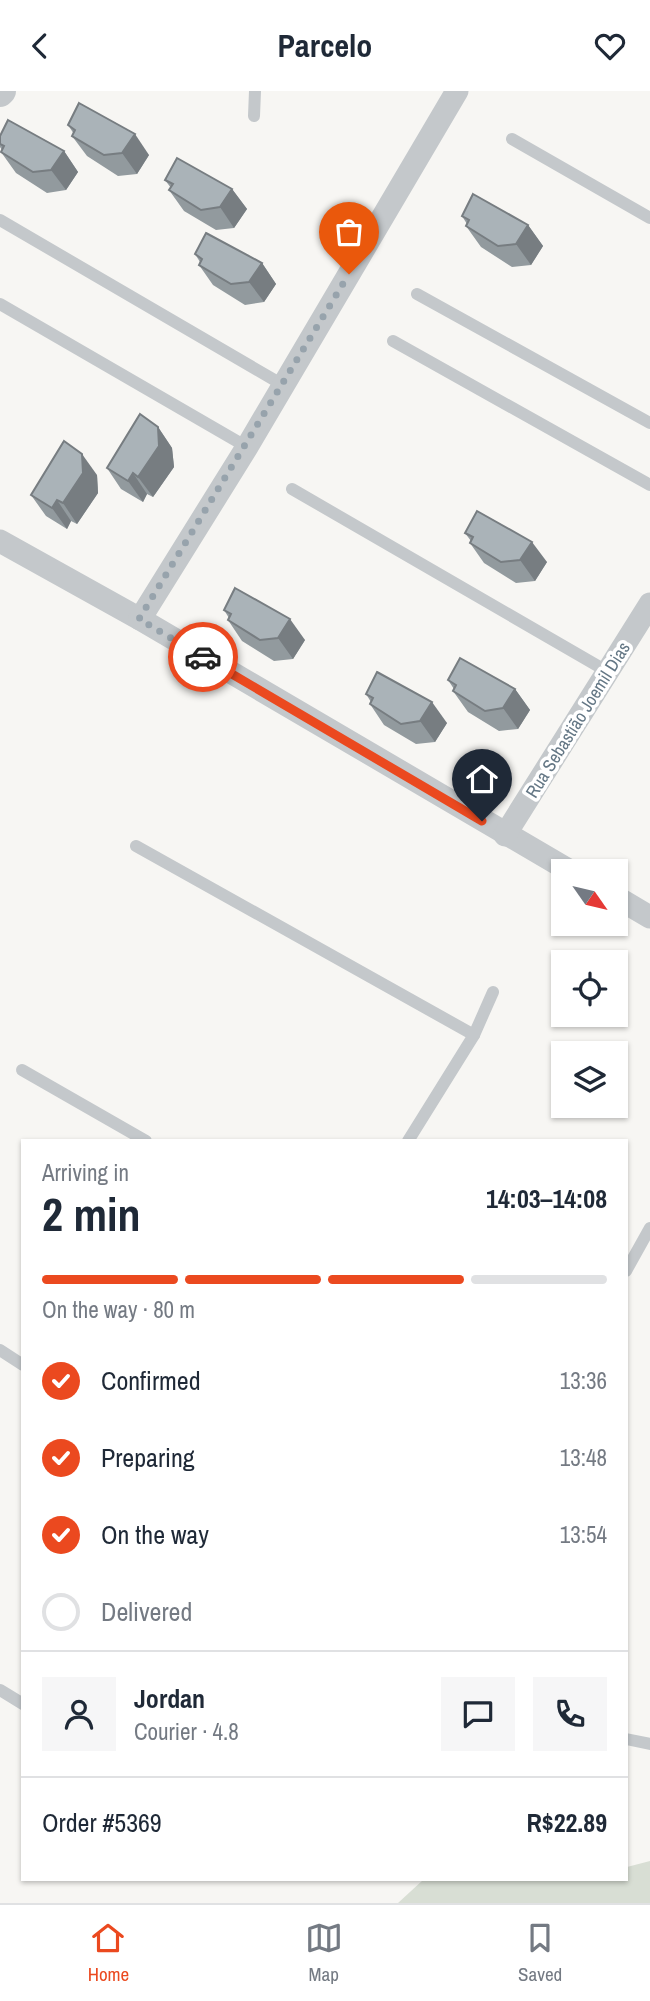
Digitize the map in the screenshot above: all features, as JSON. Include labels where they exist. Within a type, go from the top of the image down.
[{"type":"street","points":[[139,619],[247,447],[450,93]]},
{"type":"street","points":[[0,541],[139,619],[551,860]]},
{"type":"street","name":"Rua Sebastião Joemil Dias","points":[[505,835],[610,673],[650,604]]},
{"type":"street","points":[[628,904],[650,917]]},
{"type":"lane","points":[[254,116],[255,91]]},
{"type":"lane","points":[[512,139],[650,218]]},
{"type":"lane","points":[[0,219],[283,385]]},
{"type":"lane","points":[[417,294],[650,423]]},
{"type":"lane","points":[[0,304],[247,447]]},
{"type":"lane","points":[[393,341],[650,485]]},
{"type":"lane","points":[[292,489],[610,673]]},
{"type":"lane","points":[[136,846],[474,1035]]},
{"type":"lane","points":[[409,1139],[474,1035],[493,992]]},
{"type":"lane","points":[[22,1069],[143,1139]]},
{"type":"lane","points":[[628,1267],[650,1228]]},
{"type":"lane","points":[[0,1350],[21,1364]]},
{"type":"lane","points":[[0,1690],[21,1703]]},
{"type":"lane","points":[[628,1739],[648,1739]]},
{"type":"shaded area","points":[[650,1861],[650,1903],[398,1903],[422,1881],[628,1881],[628,1867]]},
{"type":"building","points":[[79,103],[135,134],[122,153],[104,155],[72,136],[75,130],[68,125]]},
{"type":"building","points":[[8,120],[64,151],[51,170],[33,172],[1,152],[4,146],[0,144],[0,136]]},
{"type":"building","points":[[177,158],[232,189],[220,207],[201,210],[169,190],[173,184],[165,180]]},
{"type":"building","points":[[473,194],[528,225],[516,244],[498,246],[466,226],[469,220],[462,216]]},
{"type":"building","points":[[206,233],[262,263],[249,282],[231,284],[199,265],[202,259],[195,254]]},
{"type":"building","points":[[140,414],[158,427],[159,446],[138,477],[133,473],[128,481],[107,468]]},
{"type":"building","points":[[64,441],[82,454],[83,473],[63,503],[57,500],[52,508],[31,495]]},
{"type":"building","points":[[477,511],[532,542],[520,560],[501,562],[470,543],[473,537],[465,533]]},
{"type":"building","points":[[235,588],[290,619],[278,638],[260,640],[228,620],[231,614],[224,610]]},
{"type":"building","points":[[460,658],[515,689],[503,708],[485,711],[453,691],[456,685],[448,680]]},
{"type":"building","points":[[377,672],[432,702],[420,721],[401,724],[370,704],[373,698],[366,694]]},
{"type":"way so far","points":[[203,657],[139,619],[247,447],[349,274]]},
{"type":"route","points":[[203,657],[482,821]]}]
